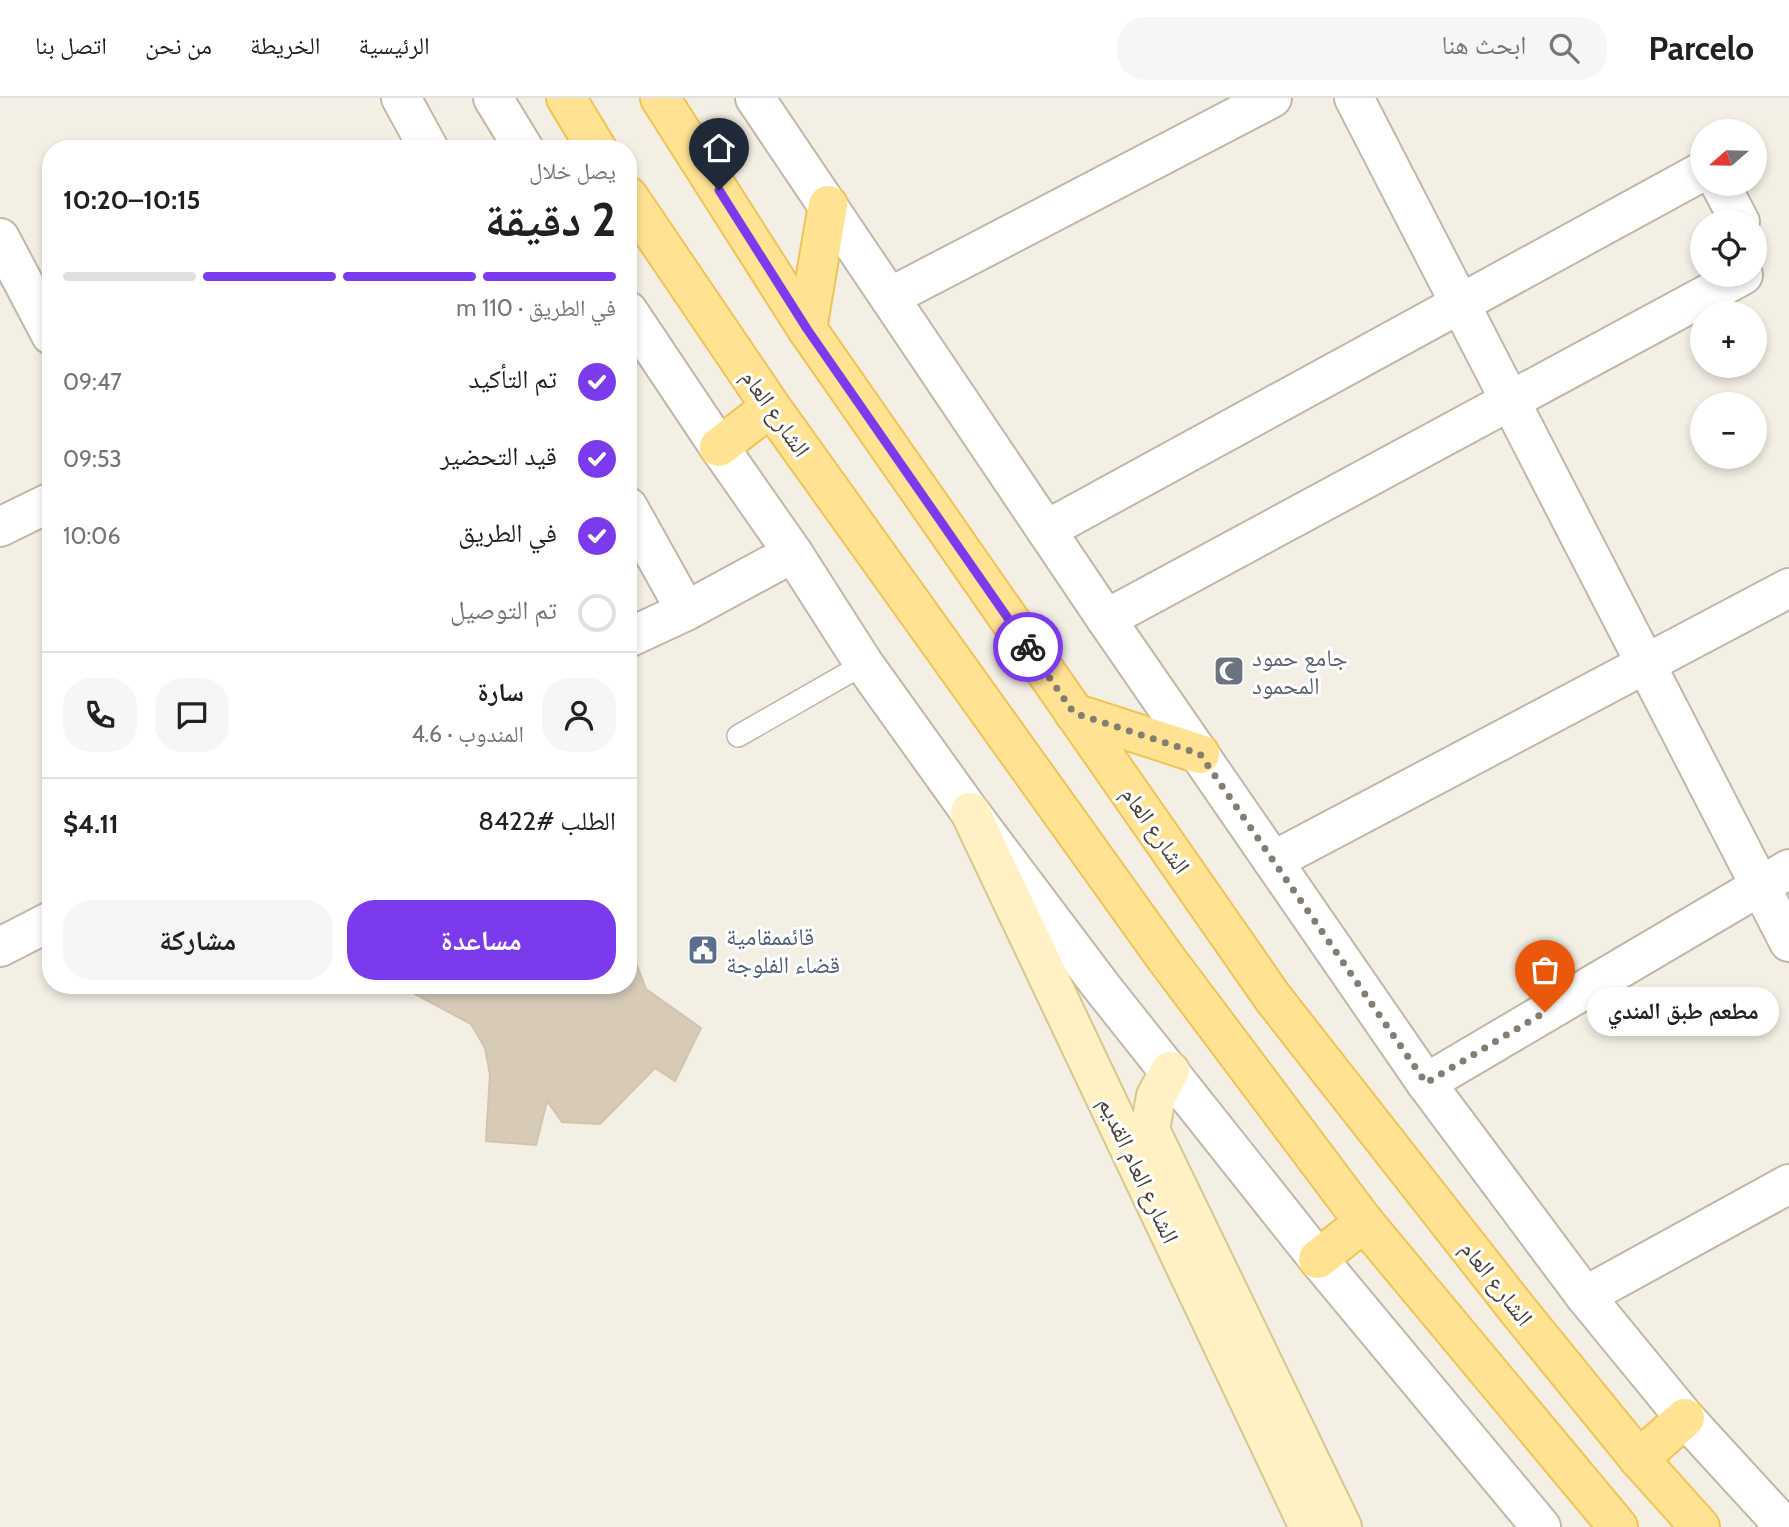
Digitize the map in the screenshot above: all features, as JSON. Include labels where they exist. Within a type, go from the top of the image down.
[{"type":"main road","points":[[566,98],[592,140]]},
{"type":"main road","name":"الشارع العام","points":[[660,98],[807,329],[1273,998],[1517,1309],[1639,1459],[1700,1527]]},
{"type":"main road","points":[[807,329],[828,205]]},
{"type":"main road","name":"الشارع العام","points":[[637,209],[771,407],[1165,957],[1364,1222],[1618,1527]]},
{"type":"main road","points":[[719,447],[771,407]]},
{"type":"main road","points":[[1074,713],[1200,754]]},
{"type":"main road","name":"الشارع العام القديم","points":[[970,812],[1309,1527]]},
{"type":"main road","name":"الشارع العام القديم","points":[[1170,1072],[1156,1096],[1150,1130],[1342,1527]]},
{"type":"main road","points":[[1318,1259],[1364,1222]]},
{"type":"main road","points":[[1639,1459],[1685,1418]]},
{"type":"street","points":[[401,98],[424,140]]},
{"type":"street","points":[[493,98],[519,140]]},
{"type":"street","points":[[755,98],[1106,619],[1426,1083],[1585,1296],[1685,1418],[1785,1527]]},
{"type":"street","points":[[890,297],[1272,98]]},
{"type":"street","points":[[1354,98],[1512,401],[1643,663],[1775,877],[1789,942]]},
{"type":"street","points":[[1046,530],[1690,178]]},
{"type":"street","points":[[0,238],[42,318]]},
{"type":"street","points":[[1106,619],[1721,287]]},
{"type":"street","points":[[637,324],[793,553],[864,664],[970,812],[1101,985],[1318,1259],[1541,1527]]},
{"type":"street","points":[[0,527],[42,506]]},
{"type":"street","points":[[637,524],[686,611]]},
{"type":"street","points":[[637,634],[686,611],[793,553]]},
{"type":"street","points":[[1273,861],[1789,588]]},
{"type":"street","points":[[1426,1083],[1775,877]]},
{"type":"street","points":[[0,947],[42,926]]},
{"type":"street","points":[[1585,1296],[1789,1184]]},
{"type":"lane","points":[[738,736],[864,664]]},
{"type":"building","points":[[637,966],[646,989],[701,1028],[675,1081],[655,1068],[600,1124],[562,1122],[547,1101],[536,1145],[486,1141],[490,1074],[485,1048],[471,1024],[415,994],[637,994]]},
{"type":"way so far","points":[[1028,647],[1074,713],[1200,754],[1426,1083],[1545,1012]]},
{"type":"place","name":"جامع حمود المحمود","points":[[1229,671]]},
{"type":"place","name":"قائممقامية قضاء الفلوجة","points":[[703,950]]},
{"type":"place","name":"مطعم طبق المندي","points":[[1545,1012]]},
{"type":"route","points":[[719,190],[807,329],[1028,647]]}]
